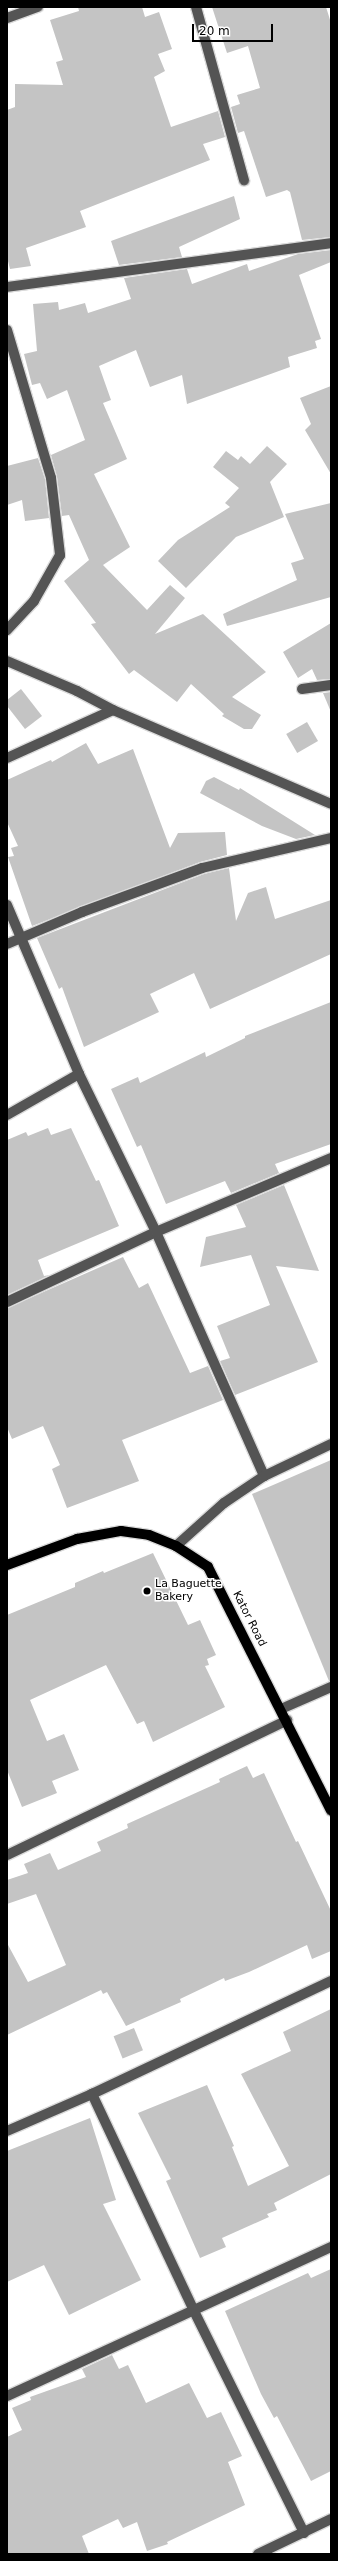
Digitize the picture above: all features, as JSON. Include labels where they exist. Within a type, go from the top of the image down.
[{"type":"main road","name":"Kator Road","points":[[7,1565],[77,1539],[122,1531],[148,1536],[176,1546],[208,1567],[287,1720],[331,1812]]},
{"type":"street","points":[[8,7],[9,18],[38,7]]},
{"type":"street","points":[[196,7],[244,180]]},
{"type":"street","points":[[7,287],[331,243]]},
{"type":"street","points":[[7,330],[51,478],[60,556],[34,601],[7,630]]},
{"type":"street","points":[[7,661],[78,691],[113,710],[331,804]]},
{"type":"street","points":[[302,689],[331,685]]},
{"type":"street","points":[[7,758],[113,710]]},
{"type":"street","points":[[7,944],[202,868],[331,838]]},
{"type":"street","points":[[7,905],[79,1074],[156,1232],[264,1476]]},
{"type":"street","points":[[7,1115],[79,1074]]},
{"type":"street","points":[[7,1302],[156,1232],[331,1158]]},
{"type":"street","points":[[176,1546],[224,1503],[264,1476],[331,1444]]},
{"type":"street","points":[[281,1709],[331,1687]]},
{"type":"street","points":[[7,1855],[287,1720]]},
{"type":"street","points":[[7,2131],[92,2094],[331,1981]]},
{"type":"street","points":[[92,2094],[194,2309],[304,2533]]},
{"type":"street","points":[[7,2396],[331,2247]]},
{"type":"street","points":[[258,2554],[331,2519]]},
{"type":"building","points":[[78,7],[142,7],[145,17],[159,12],[172,49],[158,54],[165,71],[154,77],[171,127],[218,111],[225,137],[203,144],[210,160],[80,211],[86,227],[26,248],[31,266],[10,269],[7,257],[7,110],[15,107],[15,84],[63,85],[56,62],[63,60],[50,20],[79,11]]},
{"type":"building","points":[[212,7],[326,7],[331,23],[331,237],[302,240],[290,192],[287,190],[266,197],[244,131],[238,133],[231,107],[240,104],[237,95],[260,88],[248,46],[227,53]]},
{"type":"building","points":[[234,196],[240,219],[179,247],[182,257],[119,265],[111,241]]},
{"type":"building","points":[[331,250],[331,262],[299,275],[321,339],[315,341],[317,348],[288,357],[290,367],[187,404],[182,375],[150,387],[136,350],[99,366],[111,400],[103,403],[127,459],[94,474],[130,547],[103,565],[147,610],[170,585],[185,598],[155,634],[203,614],[266,672],[232,697],[261,715],[252,729],[244,729],[222,716],[224,714],[191,684],[177,702],[134,670],[129,674],[91,624],[96,623],[64,581],[89,560],[69,515],[62,516],[57,477],[51,455],[85,440],[67,390],[47,399],[40,383],[32,385],[24,354],[37,351],[33,304],[58,302],[59,310],[85,303],[88,313],[131,299],[124,278],[187,269],[192,284],[247,264],[249,271],[298,254]]},
{"type":"building","points":[[331,386],[331,474],[305,430],[311,424],[300,398]]},
{"type":"building","points":[[267,446],[287,464],[270,482],[284,517],[236,537],[186,588],[158,561],[178,540],[230,507],[225,503],[239,488],[213,467],[226,451],[238,460],[241,456],[250,464]]},
{"type":"building","points":[[38,458],[45,479],[49,518],[25,521],[22,500],[7,505],[7,466]]},
{"type":"building","points":[[331,503],[331,597],[227,626],[223,614],[297,580],[291,563],[304,559],[285,514]]},
{"type":"building","points":[[331,623],[331,679],[317,680],[312,669],[298,678],[283,652]]},
{"type":"building","points":[[21,689],[42,716],[25,729],[7,706],[7,700]]},
{"type":"building","points":[[331,692],[331,712],[323,693]]},
{"type":"building","points":[[307,722],[318,741],[297,753],[286,734]]},
{"type":"building","points":[[86,743],[98,764],[133,749],[170,848],[178,833],[225,832],[227,855],[200,862],[32,926],[8,857],[14,856],[11,848],[18,846],[7,822],[7,780],[51,760],[52,762]]},
{"type":"building","points":[[214,777],[239,790],[240,788],[315,835],[296,839],[262,826],[200,793],[206,781]]},
{"type":"building","points":[[229,868],[236,921],[248,893],[266,887],[275,919],[331,900],[331,954],[210,1009],[194,973],[150,994],[159,1012],[84,1047],[62,987],[59,989],[37,938],[204,874]]},
{"type":"building","points":[[331,1002],[331,1144],[275,1164],[279,1173],[231,1193],[225,1181],[166,1204],[141,1145],[137,1147],[111,1089],[138,1077],[140,1083],[205,1052],[206,1057],[245,1038],[245,1036]]},
{"type":"building","points":[[48,1128],[51,1135],[71,1128],[96,1181],[99,1180],[119,1226],[38,1260],[44,1276],[50,1275],[7,1295],[7,1140],[26,1132],[28,1136]]},
{"type":"building","points":[[284,1185],[319,1271],[276,1266],[318,1362],[235,1395],[220,1361],[230,1358],[217,1326],[270,1305],[251,1255],[200,1267],[206,1237],[246,1227],[236,1205]]},
{"type":"building","points":[[123,1257],[139,1288],[148,1283],[190,1373],[208,1366],[223,1400],[122,1440],[139,1481],[67,1508],[52,1469],[60,1465],[43,1426],[12,1439],[7,1427],[7,1308]]},
{"type":"building","points":[[331,1460],[331,1681],[329,1681],[252,1494]]},
{"type":"building","points":[[153,1553],[188,1625],[200,1620],[216,1655],[207,1659],[209,1665],[205,1666],[225,1707],[153,1742],[144,1721],[137,1724],[106,1665],[30,1700],[47,1741],[64,1734],[79,1770],[52,1781],[57,1793],[22,1807],[7,1770],[7,1615],[75,1587],[75,1583],[103,1571],[104,1573]]},
{"type":"building","points":[[247,1766],[253,1778],[264,1773],[296,1842],[298,1841],[331,1911],[331,1951],[312,1959],[307,1945],[249,1972],[225,1981],[224,1978],[180,1999],[181,2002],[126,2026],[107,1992],[103,1994],[101,1990],[7,2035],[7,1943],[28,1982],[66,1965],[36,1894],[7,1904],[7,1880],[28,1873],[24,1864],[50,1853],[58,1870],[101,1851],[97,1842],[128,1828],[127,1824],[220,1782],[219,1779]]},
{"type":"building","points":[[331,2009],[331,2174],[274,2203],[277,2210],[267,2214],[269,2217],[222,2238],[226,2247],[200,2258],[166,2181],[171,2179],[138,2113],[207,2085],[234,2146],[232,2147],[248,2186],[289,2166],[241,2074],[291,2051],[283,2032]]},
{"type":"building","points":[[134,2028],[143,2050],[123,2058],[114,2036]]},
{"type":"building","points":[[90,2118],[116,2200],[103,2204],[141,2280],[69,2315],[44,2265],[7,2282],[7,2151]]},
{"type":"building","points":[[331,2269],[331,2471],[311,2481],[277,2416],[274,2418],[261,2394],[225,2311],[308,2273],[311,2278]]},
{"type":"building","points":[[112,2355],[119,2369],[128,2365],[146,2403],[189,2383],[207,2418],[221,2412],[242,2456],[228,2462],[245,2505],[167,2542],[168,2544],[147,2551],[137,2522],[123,2528],[118,2519],[82,2536],[89,2554],[7,2554],[7,2437],[22,2430],[12,2408],[31,2400],[30,2397],[86,2377],[82,2369]]},
{"type":"place","name":"La Baguette Bakery","points":[[147,1591]]}]
